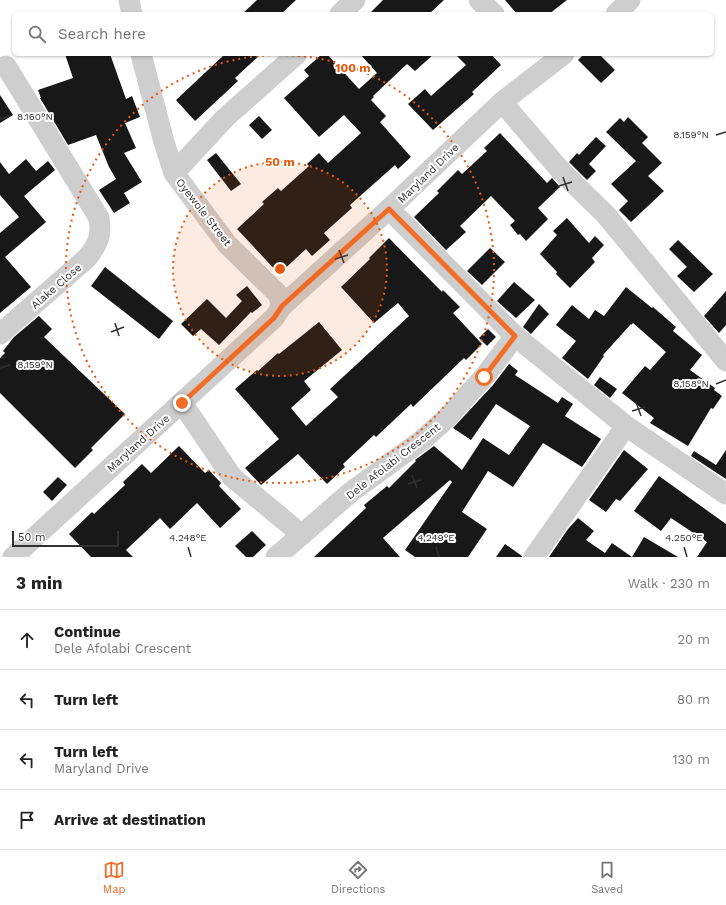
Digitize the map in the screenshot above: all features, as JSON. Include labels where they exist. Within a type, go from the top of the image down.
[{"type":"street","points":[[129,0],[132,12]]},
{"type":"street","points":[[342,12],[355,0]]},
{"type":"street","points":[[479,0],[492,12]]},
{"type":"street","points":[[618,12],[630,0]]},
{"type":"street","name":"Oyewole Street","points":[[142,56],[164,142],[174,173],[228,244],[278,294],[282,306]]},
{"type":"street","points":[[174,173],[225,118],[295,56]]},
{"type":"street","name":"Maryland Drive","points":[[13,557],[274,318],[282,306],[389,209],[550,58]]},
{"type":"street","name":"Alake Close","points":[[0,334],[87,258],[97,246],[101,230],[99,218],[6,66]]},
{"type":"street","points":[[502,102],[562,172],[606,215],[726,360]]},
{"type":"street","points":[[389,209],[515,336],[626,426],[726,494]]},
{"type":"street","name":"Dele Afolabi Crescent","points":[[276,557],[352,492],[421,441],[446,419],[484,377],[515,336]]},
{"type":"street","points":[[182,403],[232,477],[302,535]]},
{"type":"street","points":[[534,557],[626,426]]},
{"type":"building","points":[[257,0],[296,0],[283,12],[244,12]]},
{"type":"building","points":[[383,0],[444,0],[431,12],[371,12]]},
{"type":"building","points":[[505,0],[567,0],[552,12],[515,12]]},
{"type":"building","points":[[66,56],[111,56],[126,99],[132,96],[140,117],[125,123],[136,148],[124,153],[142,182],[124,193],[130,203],[114,213],[99,190],[116,179],[109,167],[96,135],[68,145],[40,98],[38,90],[73,78]]},
{"type":"building","points":[[223,56],[259,56],[235,78],[238,81],[195,121],[176,100]]},
{"type":"building","points":[[320,56],[329,56],[359,89],[377,73],[362,56],[432,56],[415,71],[407,64],[373,96],[374,97],[371,100],[386,116],[380,122],[411,157],[398,169],[395,165],[350,205],[352,208],[324,233],[330,240],[312,256],[306,249],[279,274],[237,229],[264,204],[262,202],[278,188],[281,191],[309,166],[307,164],[319,153],[328,163],[361,133],[344,115],[319,137],[284,98],[309,76],[304,70]]},
{"type":"building","points":[[457,56],[493,56],[501,65],[472,92],[474,94],[433,130],[408,104],[425,89],[431,96],[466,65]]},
{"type":"building","points":[[582,56],[601,56],[615,70],[601,83],[578,60]]},
{"type":"building","points":[[0,95],[13,115],[0,123]]},
{"type":"building","points":[[259,116],[272,130],[262,139],[249,125]]},
{"type":"building","points":[[628,117],[648,137],[642,143],[662,163],[648,176],[664,191],[631,222],[619,210],[628,201],[611,184],[636,161],[606,132],[620,118],[624,122]]},
{"type":"building","points":[[500,133],[547,183],[552,178],[560,187],[538,208],[548,219],[526,241],[520,234],[518,235],[510,225],[515,221],[491,196],[460,226],[466,232],[446,250],[414,217],[439,193],[437,191],[458,170],[462,174],[487,151],[484,148]]},
{"type":"building","points":[[596,137],[606,146],[589,164],[596,171],[587,180],[569,162],[577,153],[579,155]]},
{"type":"building","points":[[216,153],[241,184],[231,191],[207,160]]},
{"type":"building","points":[[26,159],[36,171],[48,161],[55,170],[24,196],[46,222],[5,257],[31,287],[0,313],[0,233],[19,217],[0,195],[0,162],[9,174]]},
{"type":"building","points":[[567,218],[589,243],[595,236],[604,245],[592,258],[595,262],[570,288],[556,274],[557,272],[540,254],[557,235],[553,231]]},
{"type":"building","points":[[389,238],[442,292],[443,290],[460,307],[453,313],[482,344],[466,360],[464,358],[413,407],[411,404],[376,437],[374,435],[343,464],[345,467],[327,484],[298,454],[261,485],[245,468],[279,439],[235,389],[278,353],[279,354],[319,322],[342,350],[304,381],[311,390],[291,408],[306,426],[338,397],[330,389],[409,316],[398,303],[374,323],[341,287]]},
{"type":"building","points":[[678,240],[713,274],[694,292],[677,276],[687,267],[669,249]]},
{"type":"building","points":[[490,248],[505,262],[482,285],[467,271]]},
{"type":"building","points":[[105,267],[173,321],[159,339],[91,286]]},
{"type":"building","points":[[514,282],[535,300],[516,318],[497,301]]},
{"type":"building","points":[[247,286],[262,305],[252,313],[251,312],[219,345],[201,329],[193,336],[181,324],[207,299],[226,318],[242,301],[236,295]]},
{"type":"building","points":[[626,287],[652,308],[653,307],[676,327],[673,331],[702,355],[690,370],[715,388],[714,390],[722,396],[713,409],[711,408],[688,446],[650,423],[654,418],[622,393],[645,366],[650,370],[666,352],[633,323],[603,355],[604,356],[588,379],[562,358],[576,341],[556,325],[572,305],[589,319],[595,310],[604,316]]},
{"type":"building","points":[[726,291],[726,325],[719,333],[704,316]]},
{"type":"building","points":[[539,304],[549,314],[531,334],[523,327]]},
{"type":"building","points":[[39,316],[52,329],[44,337],[125,414],[91,448],[93,450],[75,468],[0,393],[0,358],[5,353],[3,351],[14,337]]},
{"type":"building","points":[[488,329],[496,337],[487,346],[479,338]]},
{"type":"building","points":[[509,364],[518,371],[515,375],[558,403],[562,397],[573,404],[565,416],[601,439],[582,467],[543,443],[513,487],[488,471],[462,512],[487,529],[468,557],[415,557],[405,550],[452,482],[450,480],[383,538],[400,557],[314,557],[366,508],[364,505],[387,486],[389,488],[416,461],[415,460],[434,446],[462,470],[483,438],[509,455],[530,426],[496,404],[471,440],[453,428],[493,385]]},
{"type":"building","points":[[600,377],[617,389],[610,398],[594,385]]},
{"type":"building","points":[[179,446],[205,473],[209,470],[221,483],[219,486],[241,509],[220,528],[197,503],[170,529],[160,518],[126,550],[133,557],[91,557],[69,534],[92,512],[94,514],[125,485],[123,482],[142,464],[151,473]]},
{"type":"building","points":[[624,450],[648,469],[620,501],[616,499],[606,512],[589,500]]},
{"type":"building","points":[[726,450],[726,479],[691,456],[694,451],[716,465]]},
{"type":"building","points":[[659,476],[726,524],[726,557],[697,557],[707,542],[671,518],[661,531],[634,511]]},
{"type":"building","points":[[58,477],[67,485],[52,501],[43,492]]},
{"type":"building","points":[[578,518],[594,531],[586,540],[605,553],[612,543],[632,557],[549,557],[568,529]]},
{"type":"building","points":[[252,531],[266,545],[253,557],[246,557],[235,546]]},
{"type":"building","points":[[644,537],[678,557],[632,557]]},
{"type":"building","points":[[505,544],[522,556],[522,557],[496,557]]},
{"type":"route","points":[[182,403],[274,318],[282,306],[389,209],[515,336],[484,377]]}]
